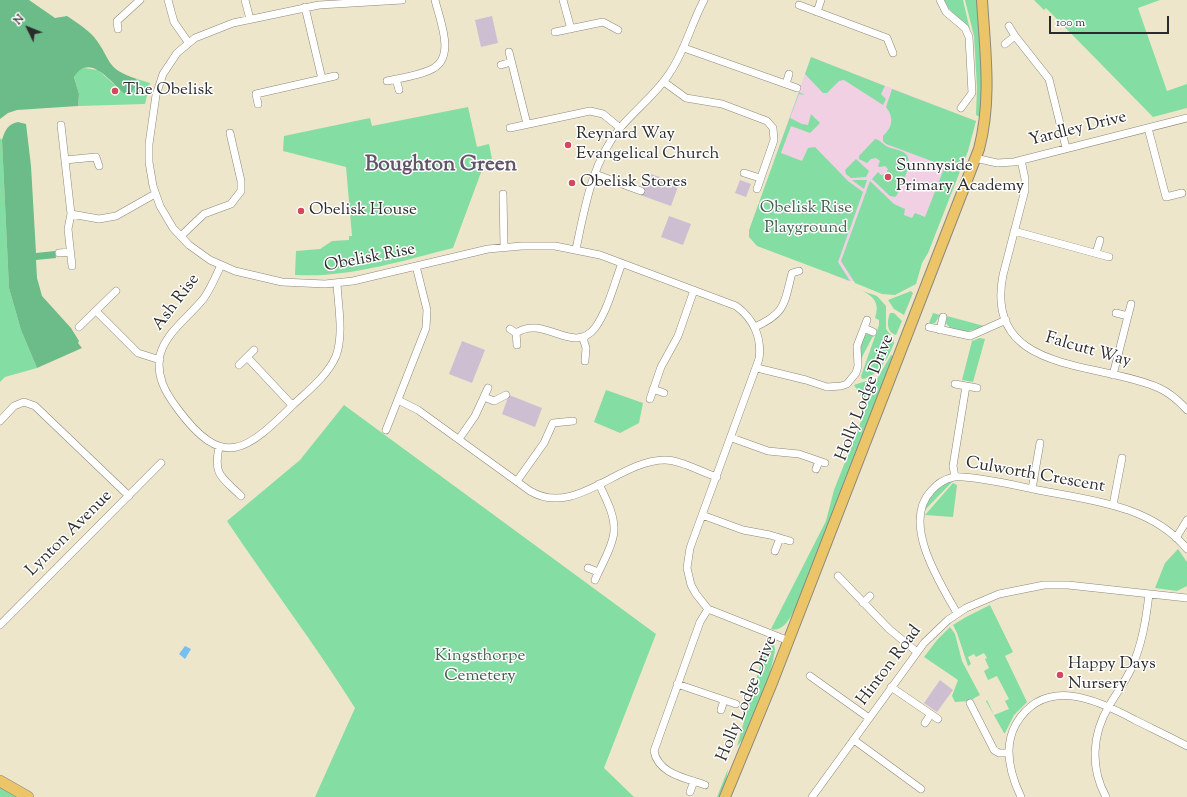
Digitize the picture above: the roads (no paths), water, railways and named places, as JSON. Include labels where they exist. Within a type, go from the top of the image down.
[{"type":"highway","points":[[0,781],[28,797]]},
{"type":"main road","name":"Holly Lodge Drive","points":[[725,797],[789,641],[975,158],[983,130],[987,104],[982,0]]},
{"type":"street","points":[[118,29],[118,21],[140,0]]},
{"type":"street","points":[[168,0],[174,22],[188,42]]},
{"type":"street","points":[[245,0],[250,19]]},
{"type":"street","name":"Obelisk Rise","points":[[402,0],[365,1],[305,7],[215,28],[188,42],[169,63],[163,74],[156,95],[149,153],[155,194],[164,215],[181,236],[201,254],[221,265],[253,276],[282,282],[309,284],[337,283],[460,255],[504,247],[538,245],[576,249],[622,263],[736,306],[748,316],[755,327],[759,337],[760,352],[757,368],[690,548],[687,568],[691,586],[708,609]]},
{"type":"street","points":[[387,81],[429,71],[436,67],[444,56],[444,41],[435,0]]},
{"type":"street","points":[[563,0],[570,29]]},
{"type":"street","points":[[576,249],[585,205],[606,147],[620,128],[664,82],[675,66],[704,0]]},
{"type":"street","points":[[817,12],[821,0]]},
{"type":"street","points":[[940,0],[946,12],[965,28],[969,37],[972,93],[961,108]]},
{"type":"street","points":[[799,5],[887,38],[893,53]]},
{"type":"street","points":[[305,7],[322,79]]},
{"type":"street","points":[[555,32],[604,22],[618,30]]},
{"type":"street","points":[[1009,26],[1015,36],[1049,79],[1066,148]]},
{"type":"street","points":[[1005,44],[1015,36]]},
{"type":"street","points":[[684,48],[797,88]]},
{"type":"street","points":[[509,52],[527,124]]},
{"type":"street","points":[[501,65],[511,62]]},
{"type":"street","points":[[786,84],[789,74]]},
{"type":"street","points":[[258,104],[256,94],[335,76]]},
{"type":"street","points":[[396,79],[399,90]]},
{"type":"street","points":[[664,82],[686,98],[702,99],[728,106],[761,118],[771,124],[775,134],[774,140],[756,188]]},
{"type":"street","points":[[510,128],[583,112],[595,111],[603,114],[620,128]]},
{"type":"street","name":"Yardley Drive","points":[[975,158],[997,163],[1021,160],[1187,118]]},
{"type":"street","points":[[61,125],[71,214],[68,229],[72,266]]},
{"type":"street","points":[[1148,128],[1166,197],[1182,193]]},
{"type":"street","points":[[181,236],[204,214],[231,204],[241,191],[241,181],[230,133]]},
{"type":"street","points":[[65,160],[96,157],[99,166]]},
{"type":"street","name":"Falcutt Way","points":[[1021,160],[1026,179],[1025,190],[1000,289],[1006,320],[1021,342],[1037,354],[1055,361],[1158,388],[1170,394],[1187,410]]},
{"type":"street","points":[[744,172],[760,178]]},
{"type":"street","points":[[595,174],[641,191]]},
{"type":"street","points":[[71,214],[99,219],[116,216],[155,194]]},
{"type":"street","points":[[504,194],[504,247]]},
{"type":"street","points":[[1014,231],[1109,257]]},
{"type":"street","points":[[1096,253],[1100,240]]},
{"type":"street","points":[[59,254],[70,252]]},
{"type":"street","points":[[517,346],[513,331],[524,328],[536,327],[566,336],[583,338],[594,329],[602,317],[622,263]]},
{"type":"street","name":"Ash Rise","points":[[219,447],[205,439],[194,430],[167,395],[160,376],[160,360],[167,340],[203,298],[221,265]]},
{"type":"street","points":[[386,430],[421,344],[427,322],[427,310],[416,266]]},
{"type":"street","points":[[755,327],[772,319],[782,309],[793,271]]},
{"type":"street","points":[[241,496],[218,472],[216,461],[219,447],[231,448],[246,444],[259,437],[326,372],[336,356],[340,337],[337,283]]},
{"type":"street","points":[[650,399],[661,367],[678,336],[694,290]]},
{"type":"street","points":[[79,327],[116,291]]},
{"type":"street","points":[[1113,375],[1131,304]]},
{"type":"street","name":"Ash Rise","points":[[96,311],[138,353],[160,360]]},
{"type":"street","points":[[1116,313],[1128,316]]},
{"type":"street","points":[[940,330],[943,317]]},
{"type":"street","points":[[757,368],[806,380],[827,387],[842,386],[847,384],[856,373],[858,366],[857,346],[867,320]]},
{"type":"street","points":[[929,327],[970,336],[1006,320]]},
{"type":"street","points":[[864,328],[873,332]]},
{"type":"street","points":[[583,338],[586,348],[585,361]]},
{"type":"street","points":[[239,365],[254,350]]},
{"type":"street","points":[[247,357],[292,405]]},
{"type":"street","points":[[956,384],[977,388]]},
{"type":"street","points":[[955,477],[953,466],[966,386]]},
{"type":"street","points":[[459,439],[475,416],[488,388]]},
{"type":"street","points":[[653,390],[664,393]]},
{"type":"street","points":[[484,397],[494,401],[506,395]]},
{"type":"street","points":[[398,400],[418,410],[536,494],[549,499],[567,497],[639,466],[665,460],[672,461],[717,477]]},
{"type":"street","points":[[0,421],[14,406],[24,402],[35,406],[129,496]]},
{"type":"street","points":[[517,481],[544,443],[553,423],[573,421]]},
{"type":"street","points":[[732,438],[768,451],[799,454],[822,462],[816,469]]},
{"type":"street","points":[[1032,489],[1040,443]]},
{"type":"street","points":[[1113,505],[1122,458]]},
{"type":"street","name":"Lynton Avenue","points":[[0,625],[161,463]]},
{"type":"street","name":"Culworth Crescent","points":[[957,613],[937,577],[922,536],[919,518],[923,501],[927,495],[940,483],[955,477],[1032,489],[1113,505],[1140,514],[1176,538],[1187,548]]},
{"type":"street","points":[[595,580],[611,541],[614,529],[612,516],[599,484]]},
{"type":"street","points":[[702,515],[743,530],[780,538],[790,542]]},
{"type":"street","points":[[1176,538],[1187,520]]},
{"type":"street","points":[[775,551],[780,538]]},
{"type":"street","points":[[588,568],[598,572]]},
{"type":"street","points":[[838,576],[889,629],[917,652]]},
{"type":"street","name":"Hinton Road","points":[[812,797],[917,652],[932,634],[957,613],[999,594],[1044,585],[1068,584],[1187,598]]},
{"type":"street","points":[[1106,797],[1097,775],[1095,750],[1099,727],[1109,706],[1136,659],[1143,635],[1149,594]]},
{"type":"street","points":[[863,603],[870,596]]},
{"type":"street","points":[[705,785],[665,770],[660,766],[655,756],[655,745],[700,622],[708,609],[789,641]]},
{"type":"street","points":[[810,676],[869,718]]},
{"type":"street","points":[[677,684],[736,704]]},
{"type":"street","points":[[892,687],[938,719]]},
{"type":"street","points":[[1021,797],[1012,774],[1009,753],[1014,727],[1023,715],[1038,702],[1057,696],[1073,695],[1092,699],[1109,706],[1187,746]]},
{"type":"street","points":[[721,710],[724,700]]},
{"type":"street","points":[[970,703],[994,750],[999,753],[1009,753]]},
{"type":"street","points":[[925,723],[931,714]]},
{"type":"street","points":[[854,740],[921,788]]},
{"type":"street","points":[[690,792],[694,781]]},
{"type":"water","points":[[185,646],[191,649],[185,659],[179,654]]},
{"type":"place","name":"The Obelisk","points":[[115,91]]},
{"type":"place","name":"Reynard Way Evangelical Church","points":[[568,145]]},
{"type":"place","name":"Sunnyside Primary Academy","points":[[888,177]]},
{"type":"place","name":"Obelisk Stores","points":[[572,183]]},
{"type":"place","name":"Obelisk House","points":[[301,211]]},
{"type":"place","name":"Happy Days Nursery","points":[[1060,675]]},
{"type":"district","name":"Boughton Green","points":[[441,166]]},
{"type":"park label","name":"Obelisk Rise Playground","points":[[806,219]]},
{"type":"park label","name":"Kingsthorpe Cemetery","points":[[480,667]]}]
